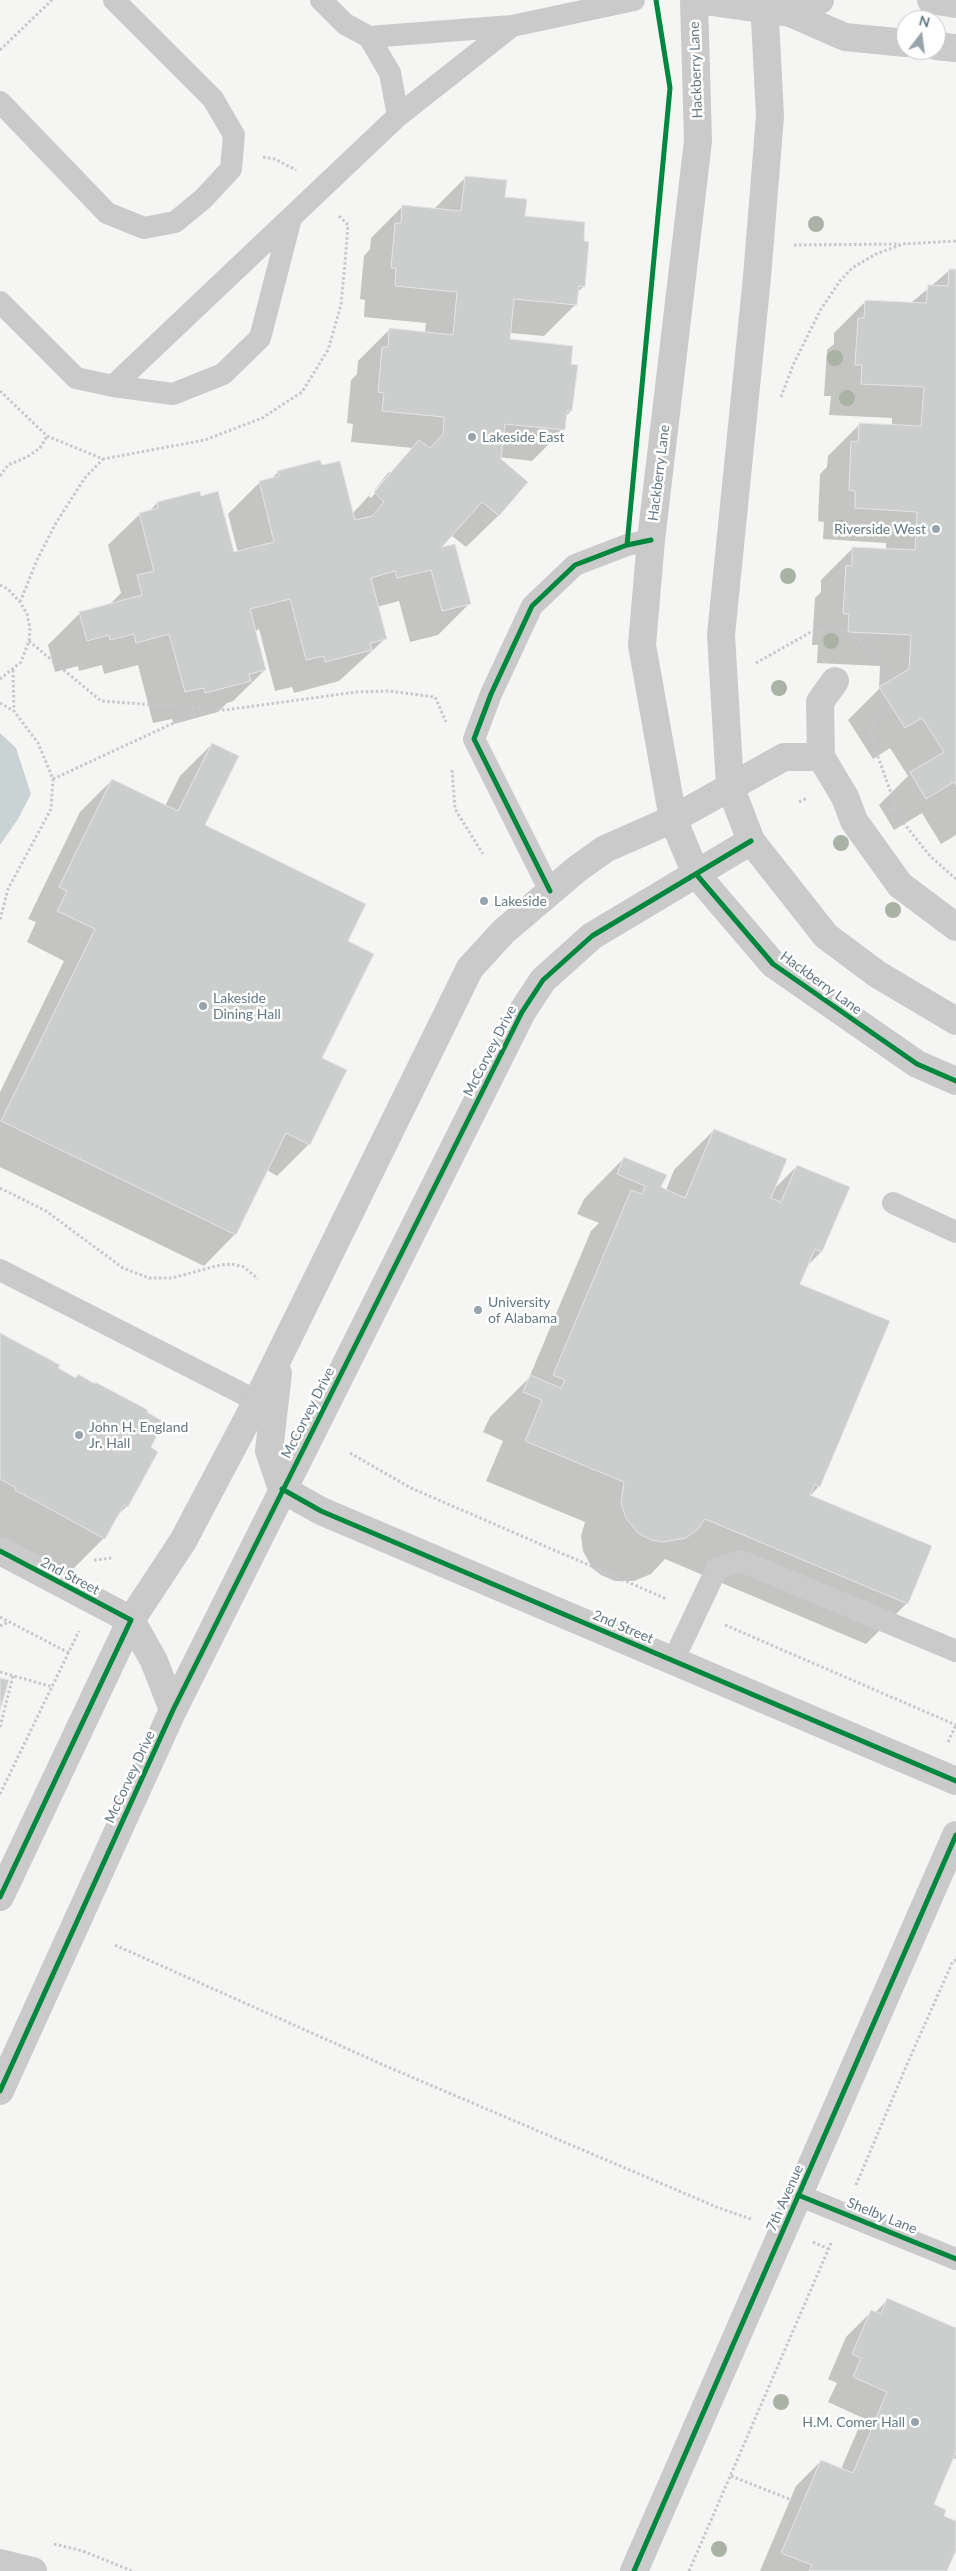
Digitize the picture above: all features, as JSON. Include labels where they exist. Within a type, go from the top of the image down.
[{"type":"street","points":[[696,0],[773,7],[820,0]]},
{"type":"street","name":"Hackberry Lane","points":[[696,0],[698,141],[651,540],[642,645],[673,819],[696,874],[773,964],[917,1064],[956,1081]]},
{"type":"street","points":[[931,0],[956,4]]},
{"type":"street","points":[[773,7],[845,38],[896,42]]},
{"type":"street","points":[[773,7],[770,116],[763,214],[721,635],[730,786],[751,841],[826,936],[877,974],[956,1021]]},
{"type":"street","points":[[835,681],[820,702],[821,757],[845,797],[854,821],[900,886],[956,927]]},
{"type":"street","points":[[0,1897],[131,1620],[183,1541],[257,1401],[470,968],[504,930],[550,891],[606,850],[673,819],[784,757],[821,757]]},
{"type":"street","name":"McCorvey Drive","points":[[0,2091],[173,1710],[518,1021],[543,980],[592,936],[751,841]]},
{"type":"street","points":[[280,1356],[270,1451],[282,1489]]},
{"type":"street","name":"2nd Street","points":[[282,1489],[321,1511],[956,1781]]},
{"type":"street","name":"2nd Street","points":[[0,1551],[131,1620]]},
{"type":"street","points":[[131,1620],[154,1661],[173,1710]]},
{"type":"street","name":"7th Avenue","points":[[634,2571],[956,1835]]},
{"type":"street","points":[[0,2563],[33,2571]]},
{"type":"lane","points":[[0,102],[107,213],[144,228],[175,222],[203,200],[231,169],[234,134],[213,99],[114,0]]},
{"type":"lane","points":[[321,0],[345,24],[369,36],[512,26],[634,0]]},
{"type":"lane","points":[[114,386],[398,116],[512,26]]},
{"type":"lane","points":[[369,36],[390,73],[398,116]]},
{"type":"lane","points":[[0,302],[76,378],[114,386],[174,394],[223,374],[260,338],[291,218]]},
{"type":"lane","points":[[550,891],[474,739],[491,694],[532,606],[574,565],[627,545],[651,540]]},
{"type":"lane","points":[[893,1203],[956,1232]]},
{"type":"lane","points":[[0,1270],[257,1401]]},
{"type":"lane","points":[[673,1660],[716,1568],[740,1561],[956,1651]]},
{"type":"lane","name":"Shelby Lane","points":[[798,2195],[956,2259]]},
{"type":"path","points":[[0,50],[52,0]]},
{"type":"path","points":[[232,152],[275,159],[296,170],[302,176]]},
{"type":"path","points":[[793,245],[903,244],[956,241]]},
{"type":"path","points":[[780,398],[810,329],[840,281],[860,263],[876,254],[903,244]]},
{"type":"path","points":[[0,476],[8,465],[27,457],[40,448],[47,436]]},
{"type":"path","points":[[20,602],[37,560],[56,523],[84,479],[103,459]]},
{"type":"path","points":[[0,585],[8,589],[20,602],[27,614],[30,628],[26,653],[14,670],[0,679]]},
{"type":"path","points":[[29,642],[101,701],[225,710],[348,693],[389,690],[435,697],[450,729]]},
{"type":"path","points":[[14,670],[14,711]]},
{"type":"path","points":[[0,704],[14,711],[38,743],[53,779],[51,809],[8,889],[0,920]]},
{"type":"path","points":[[53,779],[204,708]]},
{"type":"path","points":[[892,708],[875,720],[869,732],[894,801],[894,811]]},
{"type":"path","points":[[452,765],[455,809],[483,854]]},
{"type":"path","points":[[0,1188],[46,1211],[123,1268],[149,1278],[172,1278],[220,1264],[232,1264],[244,1267],[258,1279]]},
{"type":"path","points":[[350,1453],[410,1488],[956,1725]]},
{"type":"path","points":[[0,1617],[69,1653],[0,1794]]},
{"type":"path","points":[[0,1626],[9,1622]]},
{"type":"path","points":[[0,1672],[53,1687]]},
{"type":"path","points":[[0,1727],[13,1676]]},
{"type":"path","points":[[115,1945],[379,2063],[693,2198],[783,2230],[829,2249]]},
{"type":"path","points":[[689,2571],[731,2476],[802,2504]]},
{"type":"path","points":[[46,2542],[83,2551],[132,2571]]},
{"type":"shaded area","points":[[0,733],[16,748],[31,794],[18,819],[0,845]]},
{"type":"building","name":"Lakeside East","points":[[465,176],[507,180],[505,197],[527,199],[525,216],[585,222],[584,241],[589,242],[585,287],[579,286],[577,305],[514,299],[510,339],[573,346],[571,364],[578,365],[572,411],[567,411],[565,430],[505,424],[501,459],[528,482],[499,516],[482,502],[442,547],[455,544],[471,604],[442,611],[431,570],[397,578],[395,571],[371,578],[387,639],[370,643],[372,650],[325,662],[324,656],[306,660],[290,599],[250,609],[266,670],[249,674],[251,681],[205,693],[204,688],[185,692],[169,634],[136,643],[134,634],[110,640],[109,635],[87,641],[79,612],[142,595],[137,575],[154,571],[139,513],[158,508],[157,502],[200,491],[201,496],[218,491],[234,552],[274,542],[259,481],[279,476],[277,471],[320,460],[322,465],[340,461],[355,520],[372,516],[384,502],[374,492],[419,440],[430,448],[443,434],[444,417],[382,411],[384,393],[378,392],[382,347],[388,347],[389,328],[453,335],[457,292],[395,286],[396,268],[391,268],[395,223],[401,223],[402,205],[461,211]]},
{"type":"building","name":"Riverside West","points":[[949,269],[956,269],[956,785],[954,782],[926,799],[910,772],[944,752],[922,718],[905,728],[879,687],[909,669],[911,635],[848,632],[849,614],[843,614],[846,565],[852,566],[852,547],[915,550],[917,512],[855,508],[855,491],[849,490],[851,441],[858,442],[859,423],[921,426],[924,387],[861,384],[862,365],[855,365],[858,318],[864,318],[865,300],[926,303],[928,285],[948,286]]},
{"type":"building","name":"Lakeside Dining Hall","points":[[212,743],[239,756],[205,825],[366,904],[348,941],[374,954],[322,1058],[347,1070],[310,1145],[286,1133],[236,1235],[1,1121],[95,929],[57,911],[67,891],[59,887],[112,779],[178,811]]},
{"type":"building","points":[[714,1129],[787,1159],[771,1198],[781,1202],[797,1165],[850,1187],[822,1252],[815,1249],[800,1284],[890,1321],[820,1487],[815,1484],[810,1495],[932,1546],[908,1604],[705,1519],[698,1529],[686,1538],[663,1542],[651,1540],[638,1533],[626,1518],[621,1503],[624,1482],[525,1441],[542,1400],[523,1392],[530,1375],[561,1388],[565,1380],[553,1375],[631,1190],[642,1194],[645,1186],[617,1174],[624,1157],[667,1175],[661,1187],[685,1198]]},
{"type":"building","name":"John H. England Jr. Hall","points":[[0,1333],[60,1365],[58,1368],[76,1378],[78,1374],[95,1384],[95,1382],[148,1410],[147,1412],[164,1422],[151,1447],[158,1452],[128,1507],[124,1505],[105,1539],[15,1490],[16,1488],[0,1479]]},
{"type":"building","points":[[0,1678],[9,1680],[0,1711]]},
{"type":"building","name":"H.M. Comer Hall","points":[[887,2298],[956,2328],[956,2452],[934,2504],[946,2510],[944,2516],[956,2521],[956,2550],[947,2571],[809,2571],[812,2565],[781,2553],[821,2460],[853,2473],[887,2392],[853,2377],[861,2358],[852,2354],[871,2310],[881,2314]]},
{"type":"cycle path","points":[[627,545],[670,88],[656,0]]},
{"type":"cycle path","points":[[550,891],[474,739],[491,694],[532,606],[575,565],[627,545],[651,540]]},
{"type":"cycle path","points":[[0,2091],[173,1710],[522,1012],[543,980],[592,936],[751,841]]},
{"type":"cycle path","points":[[696,874],[773,964],[917,1064],[956,1081]]},
{"type":"cycle path","points":[[282,1489],[321,1511],[956,1781]]},
{"type":"cycle path","points":[[0,1551],[131,1620],[0,1897]]},
{"type":"cycle path","points":[[634,2571],[956,1835]]},
{"type":"cycle path","points":[[798,2195],[956,2259]]},
{"type":"place","name":"Lakeside East","points":[[472,437]]},
{"type":"place","name":"Riverside West","points":[[936,529]]},
{"type":"place","name":"Lakeside","points":[[484,901]]},
{"type":"place","name":"Lakeside Dining Hall","points":[[203,1006]]},
{"type":"place","name":"University of Alabama","points":[[478,1310]]},
{"type":"place","name":"John H. England Jr. Hall","points":[[79,1435]]},
{"type":"place","name":"H.M. Comer Hall","points":[[915,2422]]}]
